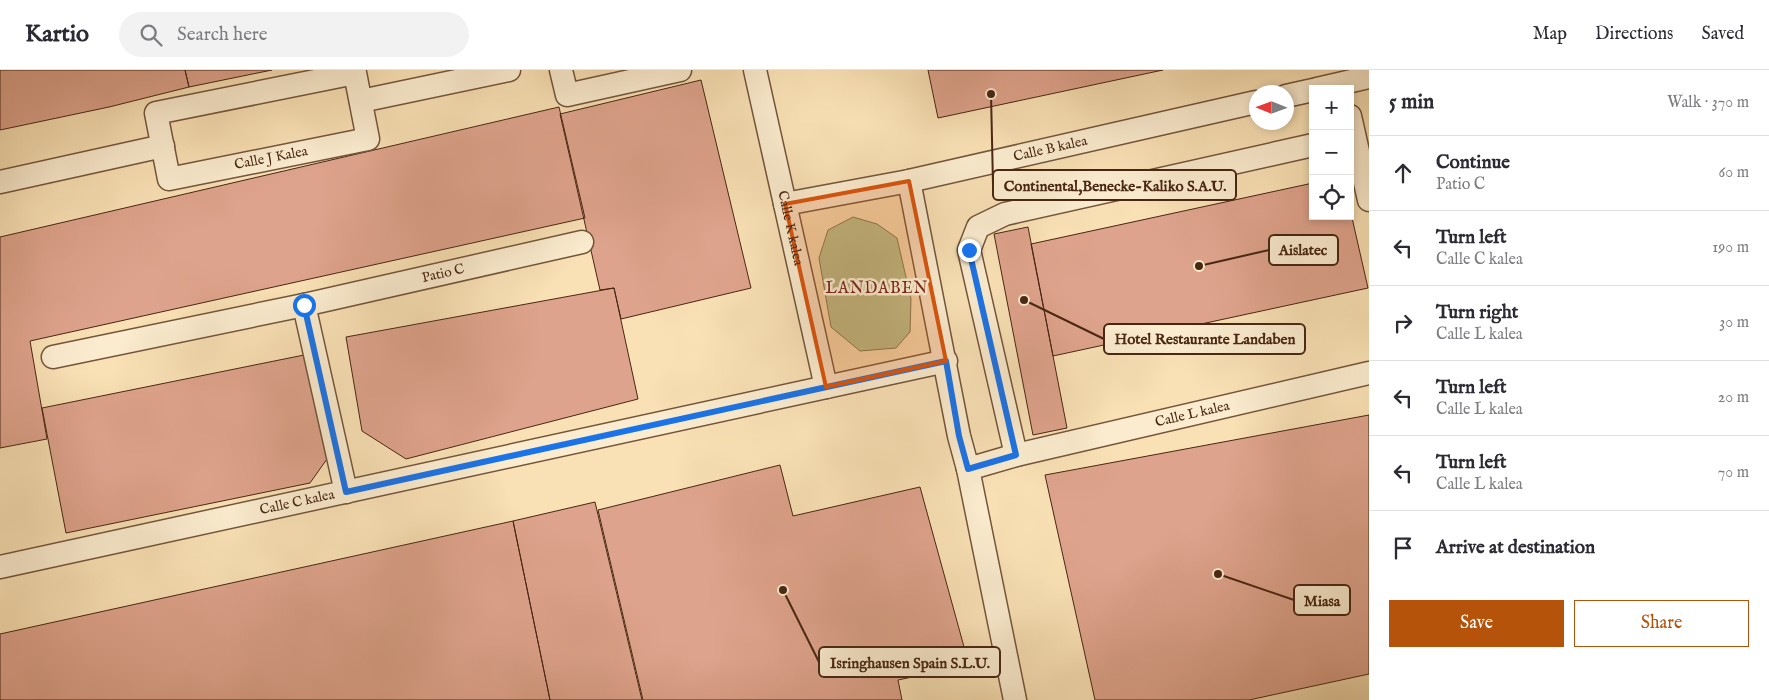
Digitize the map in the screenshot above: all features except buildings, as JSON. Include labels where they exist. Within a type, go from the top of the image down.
[{"type":"street","points":[[361,102],[509,70]]},
{"type":"street","points":[[561,70],[567,95],[680,70]]},
{"type":"street","name":"Calle K kalea","points":[[755,70],[826,387]]},
{"type":"street","name":"Calle J Kalea","points":[[355,73],[368,139],[169,179],[163,146],[156,113],[355,73]]},
{"type":"street","points":[[1346,85],[1369,77]]},
{"type":"street","points":[[1294,94],[1309,91]]},
{"type":"street","name":"Calle B kalea","points":[[785,204],[910,182],[1249,104]]},
{"type":"street","points":[[1354,138],[1369,200]]},
{"type":"street","points":[[0,182],[163,146]]},
{"type":"street","points":[[1016,455],[969,250],[978,227],[1005,214],[1309,147]]},
{"type":"street","points":[[910,182],[959,436],[968,469],[1015,700]]},
{"type":"street","name":"Patio C","points":[[53,357],[304,305],[582,242]]},
{"type":"street","points":[[304,305],[346,492]]},
{"type":"street","name":"Calle C kalea","points":[[0,567],[946,361]]},
{"type":"street","name":"Calle L kalea","points":[[968,469],[1016,455],[1369,373]]},
{"type":"highlighted area","points":[[909,181],[946,361],[826,387],[785,204]]},
{"type":"green space","points":[[853,217],[877,224],[897,238],[911,299],[910,332],[896,348],[860,351],[831,327],[819,258],[828,230]]},
{"type":"place","name":"Continental,Benecke-Kaliko S.A.U.","points":[[991,94]]},
{"type":"place","name":"Aislatec","points":[[1199,266]]},
{"type":"place","name":"Hotel Restaurante Landaben","points":[[1024,300]]},
{"type":"place","name":"Miasa","points":[[1218,574]]},
{"type":"place","name":"Isringhausen Spain S.L.U.","points":[[783,590]]},
{"type":"district","name":"LANDABEN","points":[[877,289]]},
{"type":"route","points":[[304,305],[346,492],[946,361],[959,436],[968,469],[1016,455],[969,250]]}]
